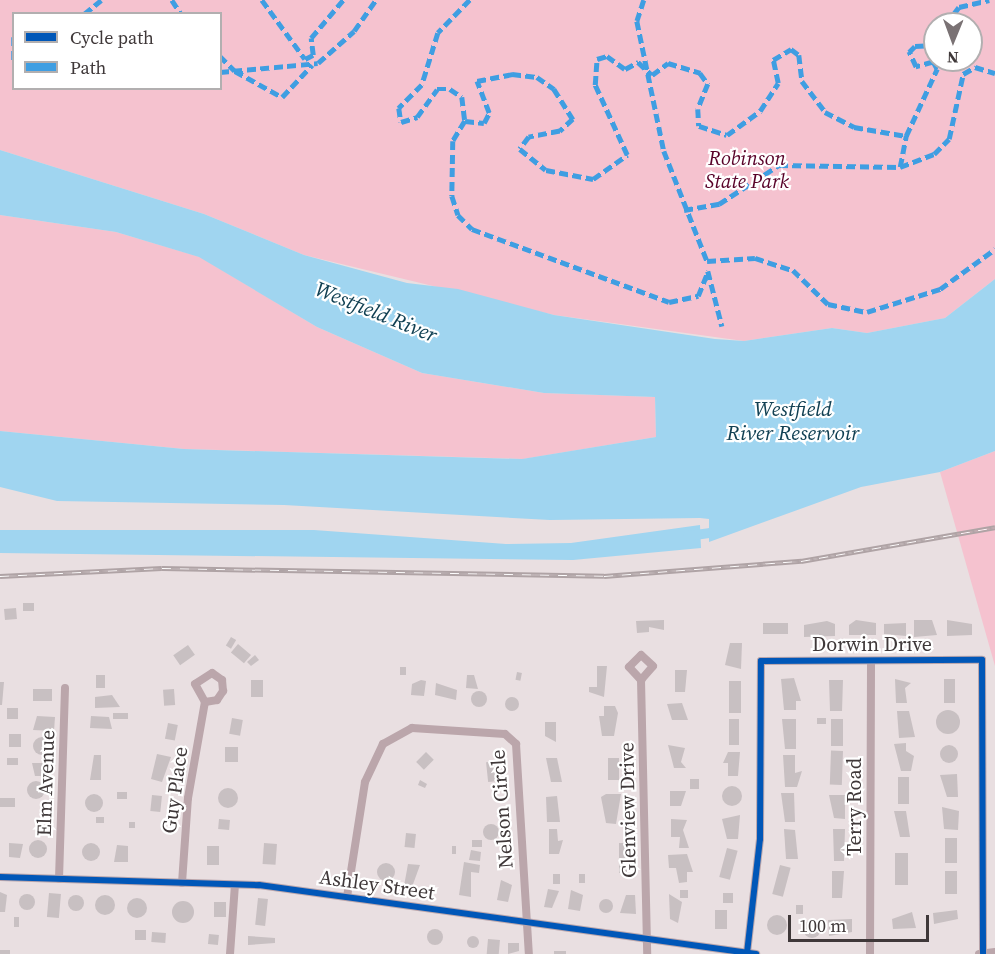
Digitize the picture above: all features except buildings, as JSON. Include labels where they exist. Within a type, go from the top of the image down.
[{"type":"street","name":"Dorwin Drive","points":[[752,953],[760,839],[761,661],[982,660],[981,954]]},
{"type":"street","name":"Terry Road","points":[[870,954],[871,661]]},
{"type":"street","name":"Glenview Drive","points":[[641,680],[647,954]]},
{"type":"street","name":"Elm Avenue","points":[[59,879],[65,688]]},
{"type":"street","name":"Guy Place","points":[[182,883],[188,798],[206,702]]},
{"type":"street","name":"Nelson Circle","points":[[347,897],[365,782],[383,744],[412,728],[494,732],[511,736],[516,744],[529,954]]},
{"type":"street","name":"Ashley Street","points":[[0,877],[236,885],[347,897],[752,953]]},
{"type":"street","points":[[230,954],[236,885]]},
{"type":"street","points":[[981,954],[995,952]]},
{"type":"green space","name":"Robinson State Park","points":[[0,0],[995,0],[995,279],[945,318],[867,333],[832,328],[744,341],[554,315],[304,255],[204,214],[0,150]]},
{"type":"green space","points":[[0,215],[116,232],[200,257],[317,327],[422,373],[544,393],[655,397],[656,437],[523,459],[184,449],[0,431]]},
{"type":"green space","points":[[995,451],[995,666],[940,472]]},
{"type":"water","points":[[0,150],[204,214],[304,255],[407,283],[458,289],[554,315],[715,339],[744,341],[832,328],[867,333],[945,318],[995,279],[995,451],[940,472],[861,487],[709,542],[709,519],[700,518],[550,520],[284,505],[57,501],[0,487],[0,431],[184,449],[522,459],[656,437],[655,397],[544,393],[422,373],[317,327],[199,257],[116,232],[0,215]]},
{"type":"water","points":[[700,525],[701,548],[573,560],[0,553],[0,530],[314,530],[506,544],[571,543]]},
{"type":"waterway","points":[[688,536],[709,533]]},
{"type":"railway","points":[[0,576],[162,568],[604,576],[801,561],[995,527]]},
{"type":"marked path","points":[[86,12],[101,0]]},
{"type":"marked path","points":[[172,0],[180,12]]},
{"type":"marked path","points":[[262,0],[305,59],[313,55],[311,38],[343,0]]},
{"type":"marked path","points":[[222,72],[318,63],[354,31],[376,0]]},
{"type":"marked path","points":[[470,0],[438,33],[422,85],[399,108],[401,122],[417,117],[437,89],[450,89],[462,97],[465,121],[484,123],[489,113],[477,81],[512,74],[537,77],[554,89],[573,119],[560,131],[529,137],[520,149],[546,170],[593,179],[627,155],[595,85],[597,59],[607,56],[625,69],[638,62],[652,75]]},
{"type":"marked path","points":[[644,0],[637,21],[664,151],[707,261],[755,258],[793,270],[828,304],[867,312],[940,289],[995,249]]},
{"type":"marked path","points":[[955,12],[959,7],[989,0]]},
{"type":"marked path","points":[[923,46],[915,46],[909,52],[916,67],[923,65]]},
{"type":"marked path","points":[[652,75],[668,63],[700,73],[708,84],[698,109],[699,126],[727,135],[760,111],[778,83],[773,60],[791,49],[799,55],[802,81],[825,112],[854,127],[906,136],[936,72]]},
{"type":"marked path","points":[[222,58],[235,71],[282,97],[312,65]]},
{"type":"marked path","points":[[900,167],[934,154],[949,139],[963,74],[975,67],[995,73]]},
{"type":"marked path","points":[[465,121],[453,141],[452,196],[458,215],[472,229],[669,302],[698,296],[708,271]]},
{"type":"marked path","points":[[684,210],[719,204],[779,165],[900,167],[906,136]]},
{"type":"marked path","points":[[708,271],[722,326]]},
{"type":"cycle path","points":[[747,953],[760,839],[761,661],[982,660],[983,953]]},
{"type":"cycle path","points":[[0,877],[259,885],[756,954]]},
{"type":"water label","name":"Westfield River","points":[[376,312]]},
{"type":"water label","name":"Westfield River Reservoir","points":[[793,421]]}]
